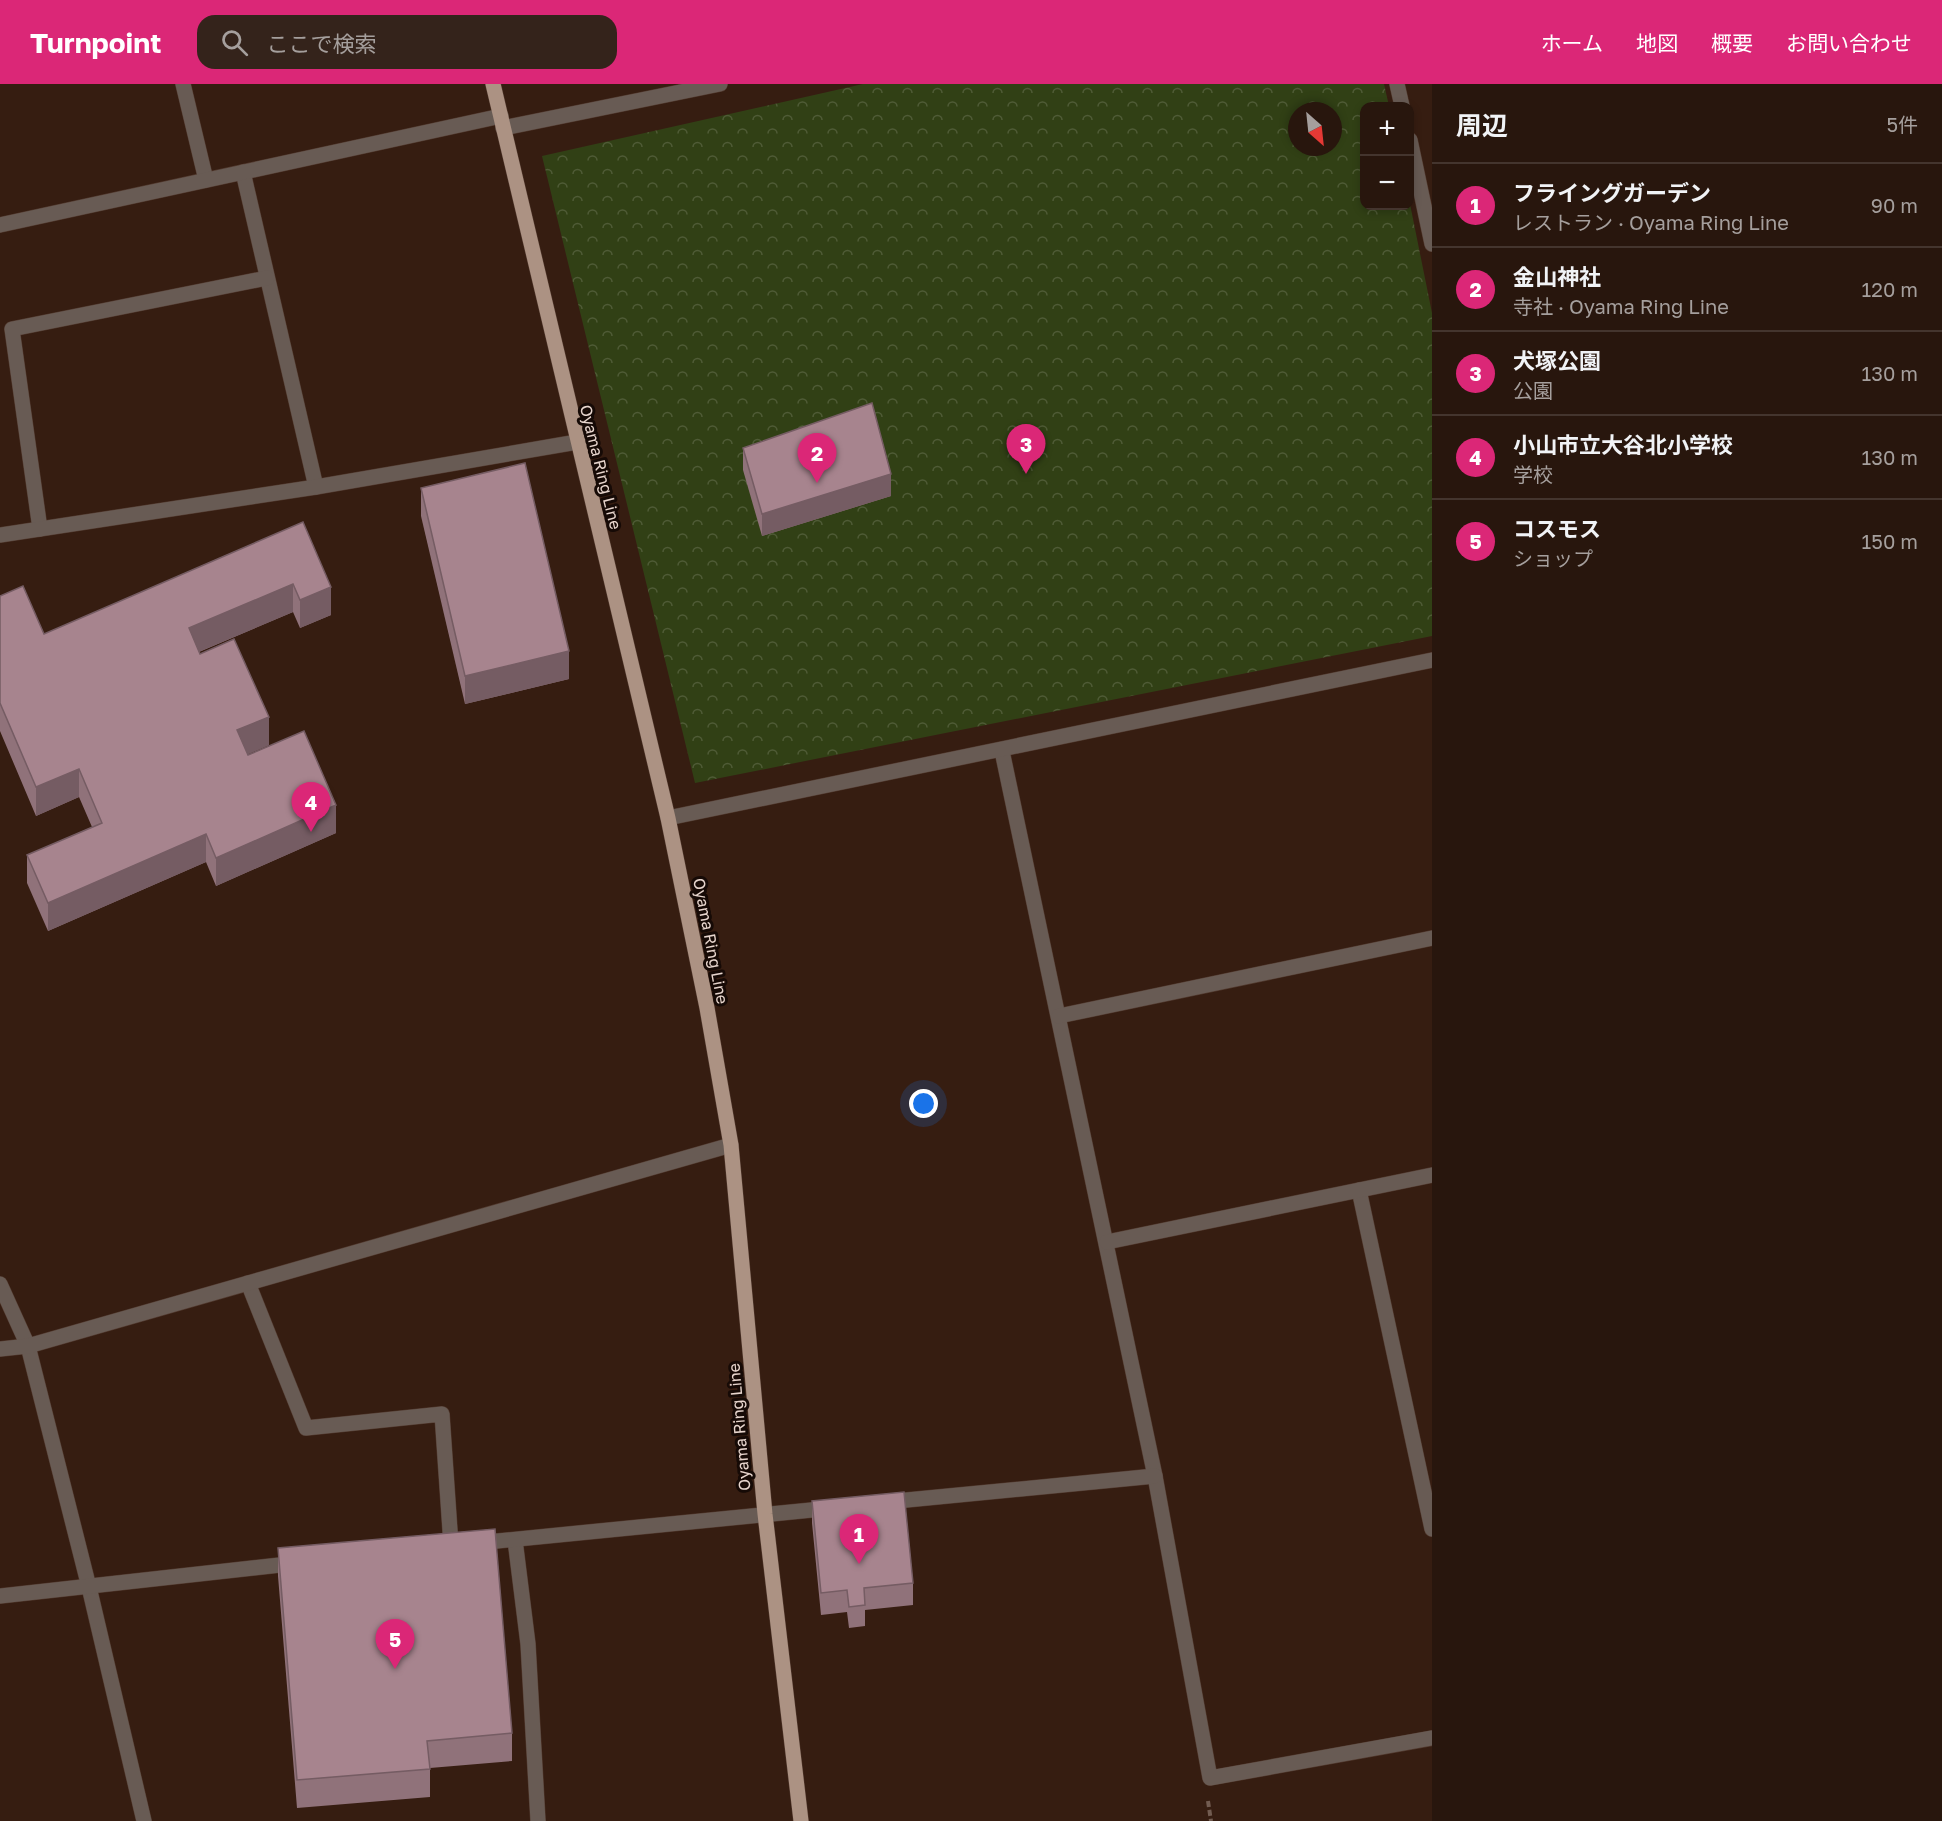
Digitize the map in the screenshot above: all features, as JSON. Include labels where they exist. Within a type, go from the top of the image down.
[{"type":"main road","name":"Oyama Ring Line","points":[[493,84],[668,818],[731,1145],[765,1514],[801,1821]]},
{"type":"street","points":[[183,84],[206,180]]},
{"type":"street","points":[[0,225],[243,172],[502,122],[720,84]]},
{"type":"street","points":[[1397,84],[1401,102]]},
{"type":"street","points":[[1413,156],[1432,244]]},
{"type":"street","points":[[243,172],[316,487]]},
{"type":"street","points":[[40,529],[12,329],[267,278]]},
{"type":"street","points":[[0,535],[316,487],[577,442]]},
{"type":"street","points":[[668,818],[1002,751],[1432,660]]},
{"type":"street","points":[[1002,751],[1155,1476],[1210,1778],[1432,1738]]},
{"type":"street","points":[[1059,1016],[1432,938]]},
{"type":"street","points":[[0,1349],[28,1346],[731,1145]]},
{"type":"street","points":[[1107,1242],[1432,1175]]},
{"type":"street","points":[[1359,1190],[1432,1529]]},
{"type":"street","points":[[248,1283],[306,1428],[442,1414],[445,1546],[848,1506]]},
{"type":"street","points":[[0,1284],[28,1346],[89,1587],[144,1821]]},
{"type":"street","points":[[872,1504],[1155,1476]]},
{"type":"street","points":[[515,1540],[528,1644],[538,1821]]},
{"type":"street","points":[[0,1596],[311,1562]]},
{"type":"green space","points":[[863,84],[1384,84],[1388,102],[1360,102],[1360,210],[1411,210],[1432,313],[1432,636],[695,783],[542,156]]},
{"type":"building","points":[[872,403],[891,474],[762,514],[743,448]]},
{"type":"building","points":[[525,463],[569,651],[465,676],[421,488]]},
{"type":"building","points":[[303,522],[331,587],[300,600],[293,584],[189,628],[200,654],[234,639],[269,717],[237,730],[248,755],[304,731],[336,805],[216,858],[206,834],[48,903],[27,855],[102,823],[79,769],[36,787],[0,703],[0,596],[23,586],[44,634]]},
{"type":"building","points":[[904,1492],[913,1583],[864,1588],[865,1605],[849,1607],[847,1590],[821,1593],[812,1501]]},
{"type":"building","points":[[495,1529],[512,1733],[427,1741],[430,1769],[297,1780],[278,1548]]},
{"type":"place","name":"犬塚公園","points":[[1026,474]]},
{"type":"place","name":"金山神社","points":[[817,483]]},
{"type":"place","name":"小山市立大谷北小学校","points":[[311,832]]},
{"type":"place","name":"フライングガーデン","points":[[859,1564]]},
{"type":"place","name":"コスモス","points":[[395,1669]]}]
